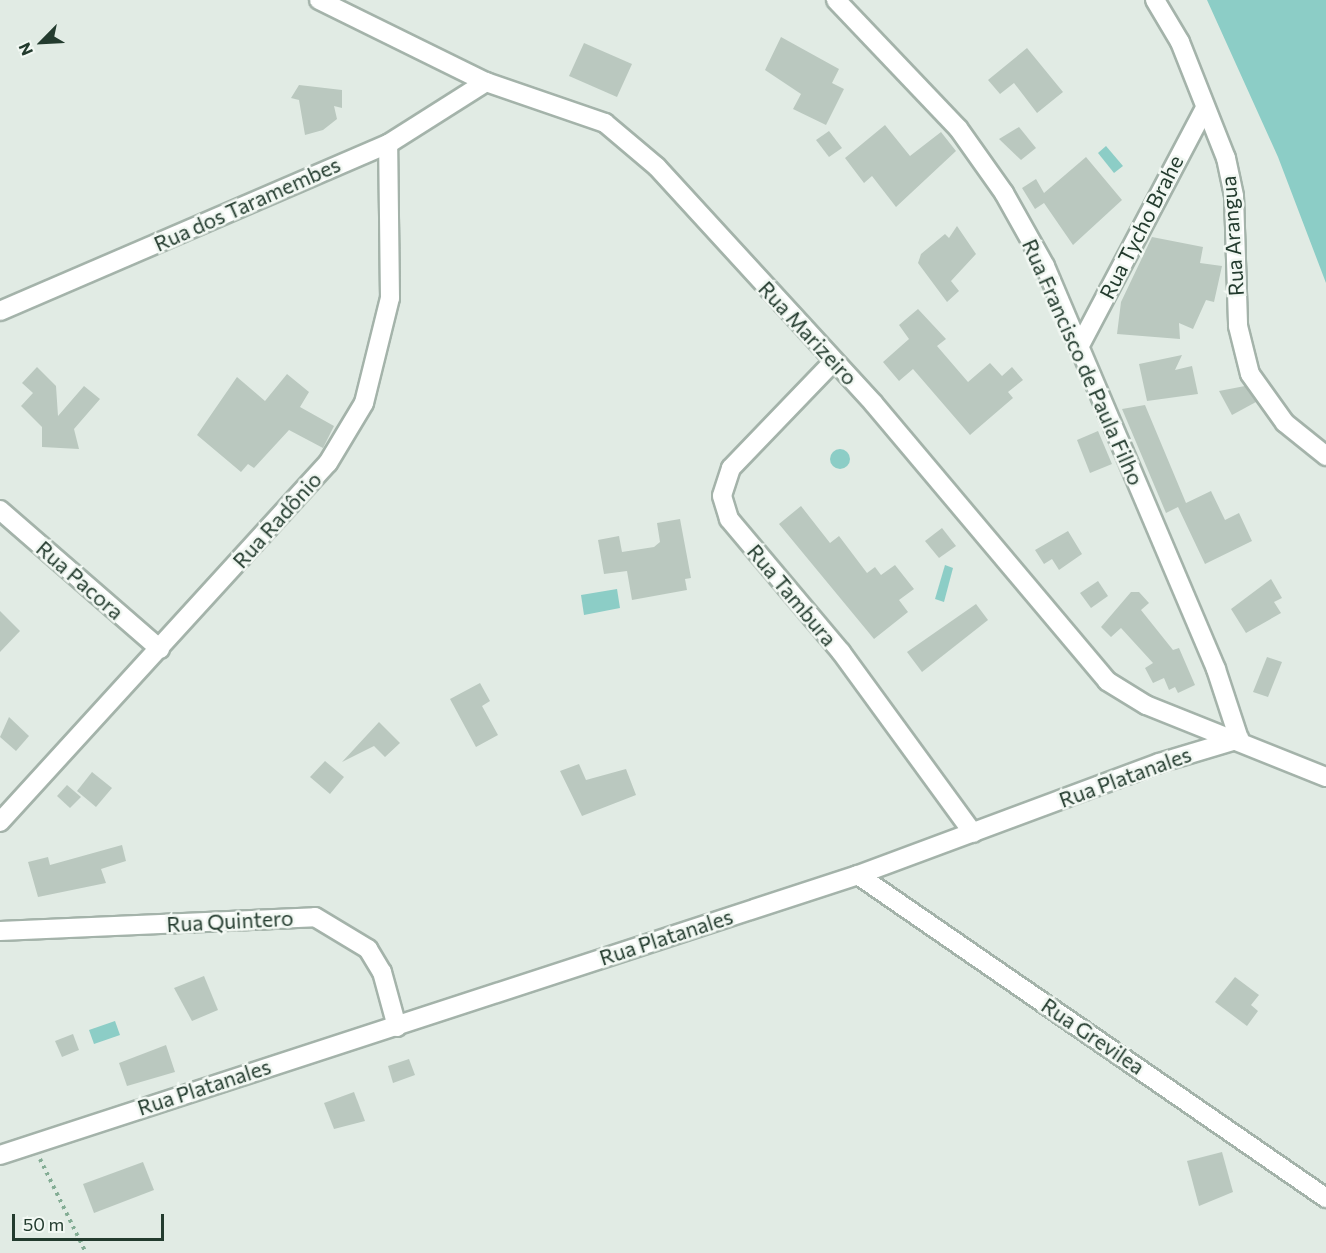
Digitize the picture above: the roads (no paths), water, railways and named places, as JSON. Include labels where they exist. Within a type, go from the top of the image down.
[{"type":"street","name":"Rua Marizeiro","points":[[319,0],[486,82],[605,123],[657,167],[833,362],[1107,681],[1146,705],[1239,739]]},
{"type":"street","name":"Rua Francisco de Paula Filho","points":[[836,0],[958,128],[998,184],[1045,266],[1216,669],[1239,739]]},
{"type":"street","name":"Rua Arangua","points":[[1155,0],[1180,42],[1234,195],[1238,326],[1246,364],[1267,403],[1326,456]]},
{"type":"street","name":"Rua dos Taramembes","points":[[0,311],[388,144],[486,82]]},
{"type":"street","name":"Rua Tycho Brahe","points":[[1079,347],[1205,108]]},
{"type":"street","name":"Rua Radônio","points":[[0,822],[328,463],[364,403],[390,298],[388,144]]},
{"type":"street","name":"Rua Tambura","points":[[833,362],[731,468],[723,496],[729,519],[841,652],[974,833]]},
{"type":"street","name":"Rua Pacora","points":[[0,510],[160,649]]},
{"type":"street","points":[[1239,739],[1326,777]]},
{"type":"street","name":"Rua Platanales","points":[[0,1155],[858,875],[1159,763],[1239,739]]},
{"type":"street","name":"Rua Grevilea","points":[[858,875],[1326,1198]]},
{"type":"street","name":"Rua Quintero","points":[[0,932],[315,917],[368,949],[382,972],[397,1027]]},
{"type":"water","points":[[1207,0],[1326,0],[1326,283],[1278,157]]},
{"type":"water","points":[[1106,146],[1123,166],[1114,173],[1098,153]]},
{"type":"water","points":[[840,449],[847,452],[850,459],[847,466],[840,469],[833,466],[830,459],[833,452]]},
{"type":"water","points":[[945,565],[953,568],[944,602],[935,599]]},
{"type":"water","points":[[617,589],[620,608],[584,615],[581,595]]},
{"type":"water","points":[[115,1021],[120,1035],[94,1044],[89,1030]]}]
